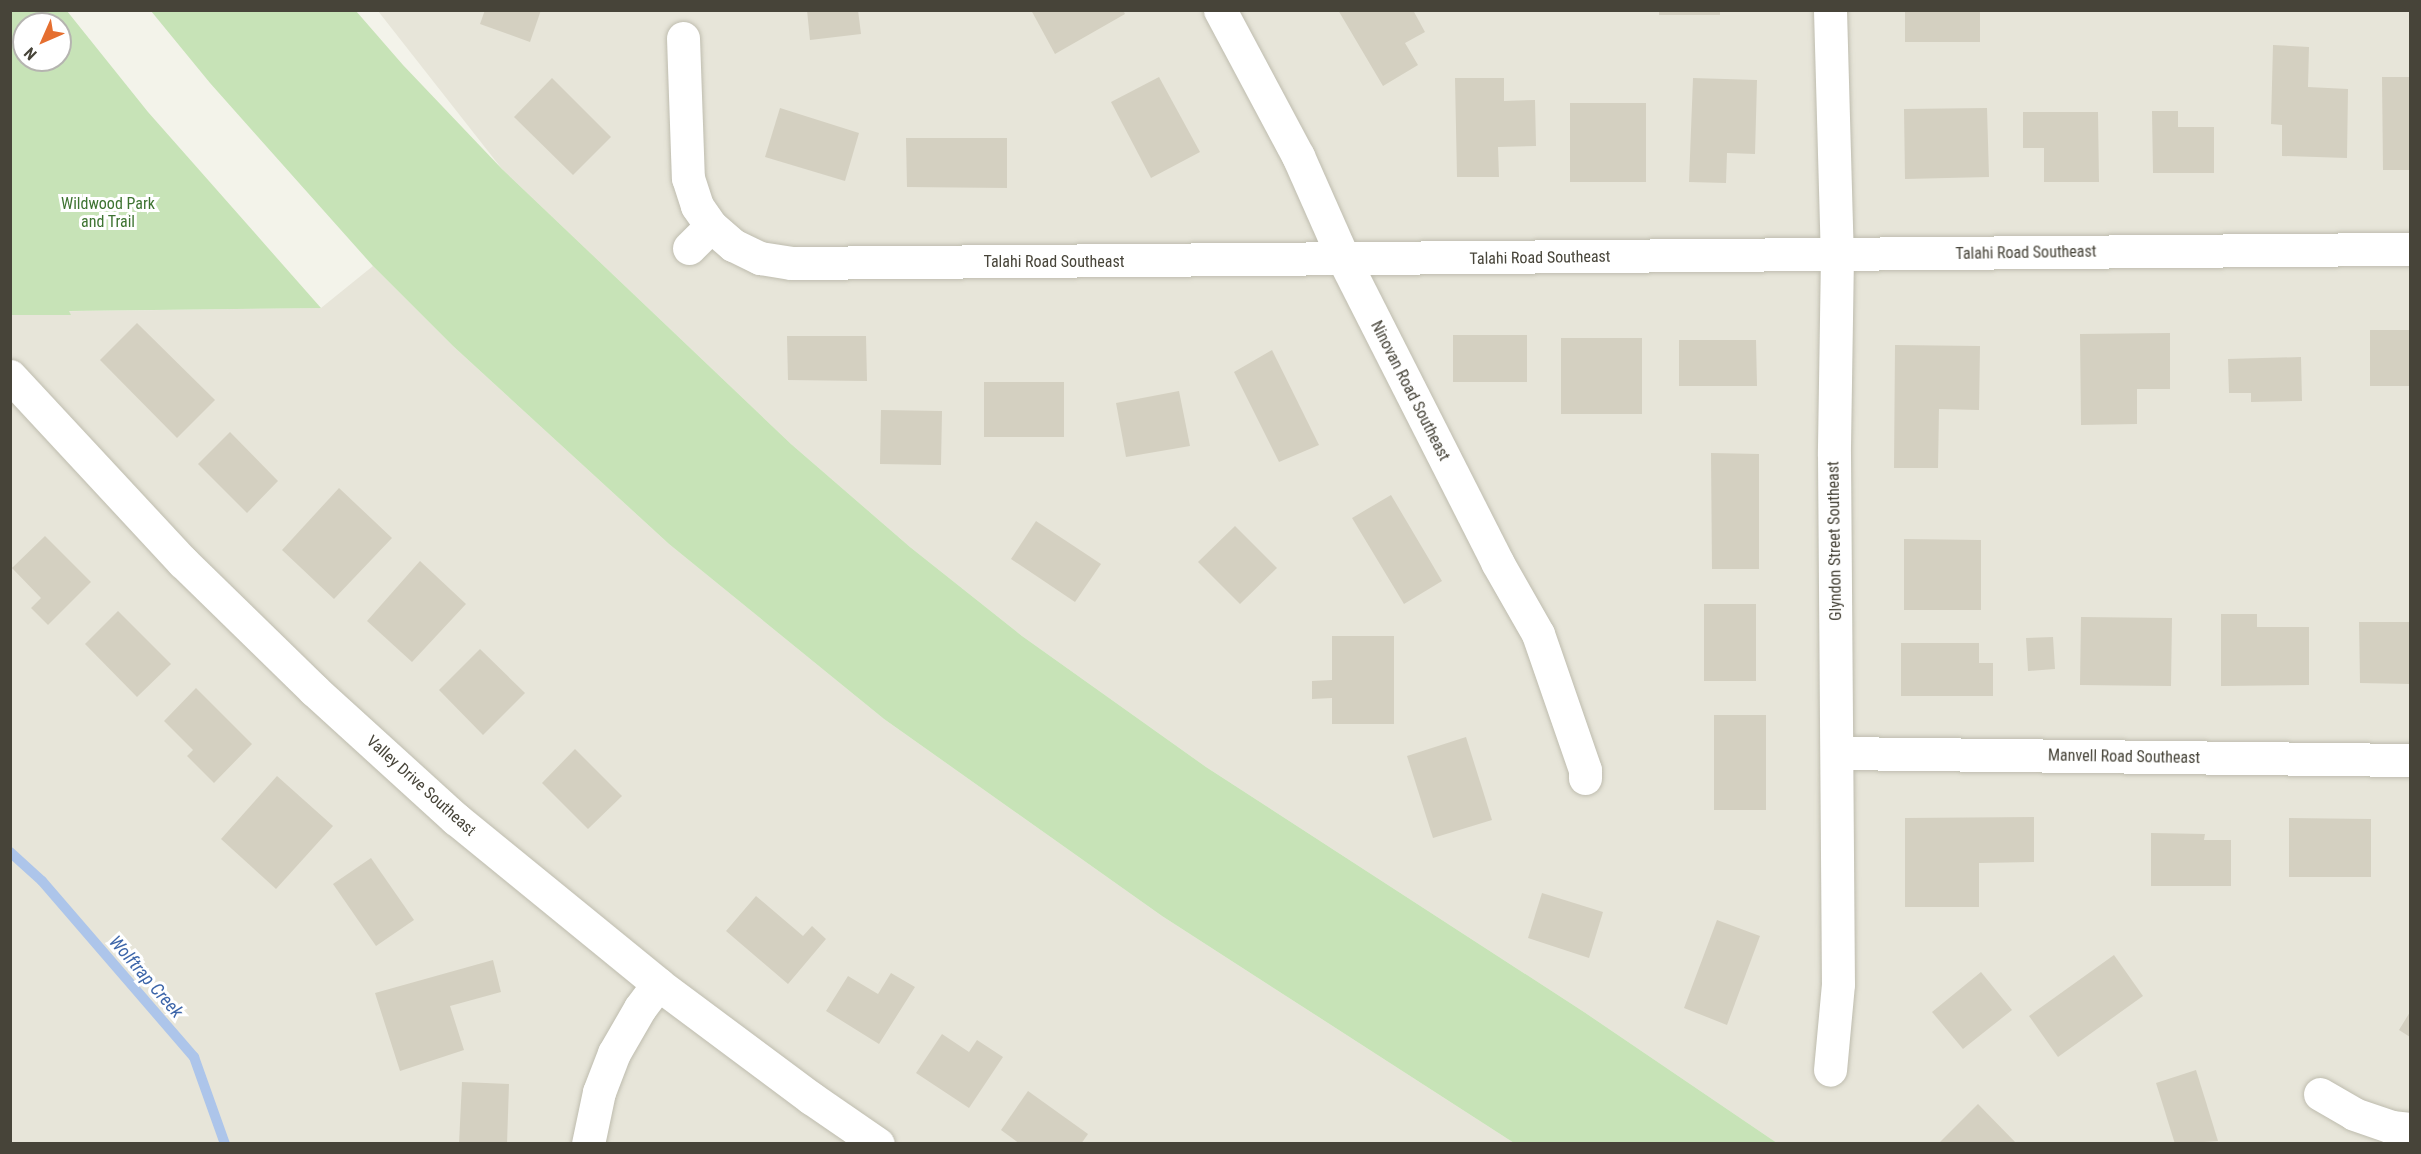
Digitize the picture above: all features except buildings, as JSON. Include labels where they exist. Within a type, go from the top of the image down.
[{"type":"street","name":"Ninovan Road Southeast","points":[[1220,10],[1298,156],[1344,260],[1497,562],[1538,634],[1585,778]]},
{"type":"street","name":"Glyndon Street Southeast","points":[[1830,10],[1837,255],[1834,467],[1838,984],[1830,1070]]},
{"type":"street","name":"Talahi Road Southeast","points":[[683,38],[688,178],[697,206],[700,237],[733,245],[751,254],[791,263],[2410,249]]},
{"type":"street","name":"Valley Drive Southeast","points":[[10,376],[183,562],[314,690],[456,819],[657,984],[811,1098],[878,1143]]},
{"type":"street","name":"Manvell Road Southeast","points":[[1837,753],[2410,760]]},
{"type":"street","points":[[588,1143],[599,1092],[614,1053],[657,984]]},
{"type":"street","points":[[2320,1094],[2354,1114],[2391,1127],[2410,1129]]},
{"type":"shaded area","points":[[378,11],[2410,11],[2410,1143],[1777,1143],[1584,1012],[1206,767],[1022,636],[910,547],[791,444],[502,169]]},
{"type":"shaded area","points":[[373,266],[453,346],[669,544],[884,719],[1162,916],[1514,1143],[11,1143],[10,312],[321,308]]},
{"type":"green space","name":"Wildwood Park and Trail","points":[[10,11],[68,12],[12,12],[12,72],[72,72],[72,17],[148,112],[321,308],[69,311],[71,315],[11,315]]},
{"type":"green space","points":[[151,11],[356,11],[403,65],[502,169],[791,444],[910,547],[1022,636],[1206,767],[1584,1012],[1777,1143],[1514,1143],[1162,916],[884,719],[669,544],[453,346],[373,266],[210,83]]},
{"type":"waterway","name":"Wolftrap Creek","points":[[10,852],[42,881],[194,1057],[225,1144]]}]
